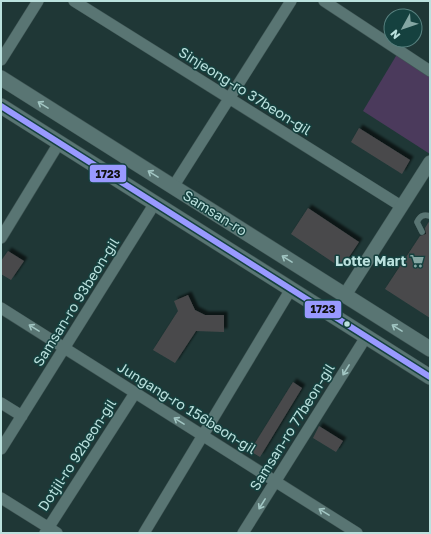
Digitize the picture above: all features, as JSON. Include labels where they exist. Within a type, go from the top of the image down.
[{"type":"main road","name":"Samsan-ro","points":[[1,78],[430,349]]},
{"type":"main road","name":"Samsan-ro","points":[[1,106],[430,377]]},
{"type":"street","points":[[1,60],[38,1]]},
{"type":"street","name":"Sinjeong-ro 37beon-gil","points":[[74,1],[401,206]]},
{"type":"street","points":[[173,187],[291,1]]},
{"type":"street","points":[[324,1],[430,71]]},
{"type":"street","points":[[1,238],[60,143]]},
{"type":"street","points":[[345,295],[430,162]]},
{"type":"street","name":"Samsan-ro 93beon-gil","points":[[1,449],[155,203]]},
{"type":"street","points":[[144,533],[291,289]]},
{"type":"street","name":"Jungang-ro 156beon-gil","points":[[1,308],[276,482],[344,530],[357,533]]},
{"type":"street","name":"Samsan-ro 77beon-gil","points":[[243,533],[366,337]]},
{"type":"street","name":"Dotjil-ro 92beon-gil","points":[[50,531],[135,393]]},
{"type":"street","points":[[1,403],[22,416]]},
{"type":"street","points":[[1,498],[50,531]]},
{"type":"lane","points":[[422,232],[417,222],[420,217],[425,215],[430,216]]},
{"type":"shaded area","points":[[399,51],[430,71],[430,154],[363,111]]},
{"type":"building","points":[[359,128],[410,160],[402,174],[351,142]]},
{"type":"building","points":[[308,208],[359,242],[345,263],[337,265],[291,234]]},
{"type":"building","name":"Lotte Mart","points":[[430,220],[430,318],[385,289],[420,236],[426,234],[425,228]]},
{"type":"building","points":[[8,251],[24,261],[11,280],[1,274],[1,261]]},
{"type":"building","points":[[188,295],[195,310],[205,315],[224,315],[224,332],[196,331],[175,363],[153,350],[178,311],[174,301]]},
{"type":"building","points":[[293,382],[302,388],[260,457],[250,451]]},
{"type":"building","points":[[319,426],[343,441],[336,452],[313,438]]},
{"type":"transit line","name":"1723","points":[[1,106],[430,377]]},
{"type":"place","name":"Lotte Mart","points":[[417,261]]}]
